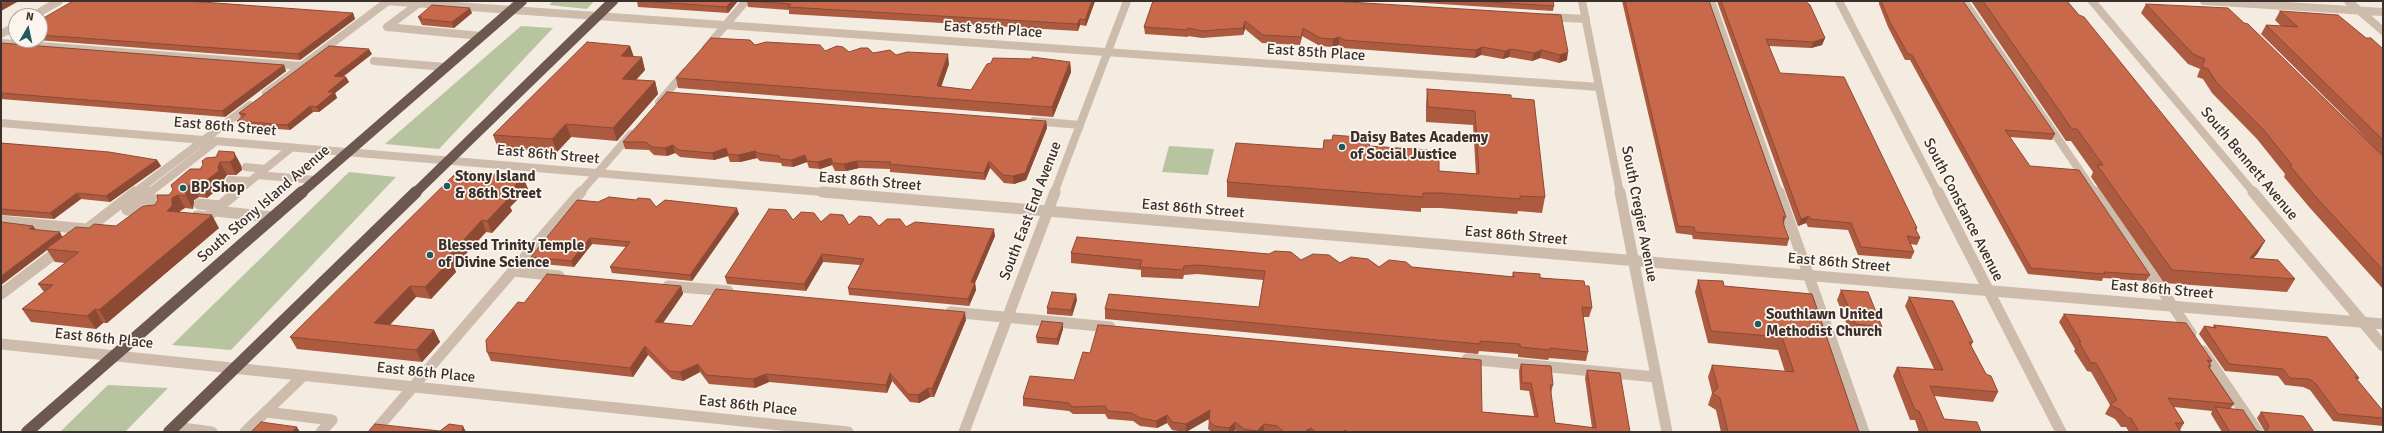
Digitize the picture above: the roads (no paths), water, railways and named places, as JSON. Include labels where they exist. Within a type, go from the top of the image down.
[{"type":"highway","name":"South Stony Island Avenue","points":[[27,432],[522,1]]},
{"type":"highway","points":[[171,429],[449,162],[613,1]]},
{"type":"street","points":[[47,8],[59,1]]},
{"type":"street","points":[[1,294],[387,1]]},
{"type":"street","name":"East 85th Place","points":[[387,1],[1599,87]]},
{"type":"street","points":[[701,53],[746,1]]},
{"type":"street","name":"South East End Avenue","points":[[964,432],[1127,1]]},
{"type":"street","name":"South Cregier Avenue","points":[[1582,1],[1667,432]]},
{"type":"street","points":[[1711,1],[1864,432]]},
{"type":"street","name":"South Constance Avenue","points":[[1839,1],[2061,432]]},
{"type":"street","points":[[1964,1],[2258,432]]},
{"type":"street","name":"South Bennett Avenue","points":[[2092,1],[2383,346]]},
{"type":"street","points":[[2204,1],[2383,12]]},
{"type":"street","points":[[2348,1],[2383,31]]},
{"type":"street","points":[[2220,2],[2231,12]]},
{"type":"street","points":[[418,3],[387,27],[481,36]]},
{"type":"street","points":[[1538,16],[1586,19]]},
{"type":"street","points":[[1,43],[302,66]]},
{"type":"street","points":[[374,61],[445,67]]},
{"type":"street","points":[[652,110],[692,64]]},
{"type":"street","points":[[667,93],[683,94]]},
{"type":"street","points":[[1022,120],[1080,125]]},
{"type":"street","name":"East 86th Street","points":[[1,123],[2383,324]]},
{"type":"street","points":[[374,432],[636,128]]},
{"type":"street","points":[[159,212],[127,210],[216,142]]},
{"type":"street","points":[[185,215],[207,217],[290,148]]},
{"type":"street","points":[[189,162],[204,164]]},
{"type":"street","points":[[246,167],[265,169]]},
{"type":"street","points":[[173,174],[188,176]]},
{"type":"street","points":[[230,180],[254,178],[315,180]]},
{"type":"street","points":[[142,198],[173,202]]},
{"type":"street","points":[[199,204],[273,217]]},
{"type":"street","points":[[1,222],[86,229]]},
{"type":"street","points":[[513,271],[569,276]]},
{"type":"street","points":[[656,284],[736,292]]},
{"type":"street","points":[[942,311],[1122,328]]},
{"type":"street","name":"East 86th Place","points":[[1,344],[848,432]]},
{"type":"street","points":[[1455,358],[1656,377]]},
{"type":"street","points":[[245,432],[303,376]]},
{"type":"street","points":[[266,412],[332,420],[321,432]]},
{"type":"street","points":[[171,429],[212,432]]},
{"type":"place","name":"Daisy Bates Academy of Social Justice","points":[[1342,147]]},
{"type":"place","name":"Stony Island & 86th Street","points":[[447,186]]},
{"type":"place","name":"BP Shop","points":[[183,188]]},
{"type":"place","name":"Blessed Trinity Temple of Divine Science","points":[[430,255]]},
{"type":"place","name":"Southlawn United Methodist Church","points":[[1758,324]]}]
